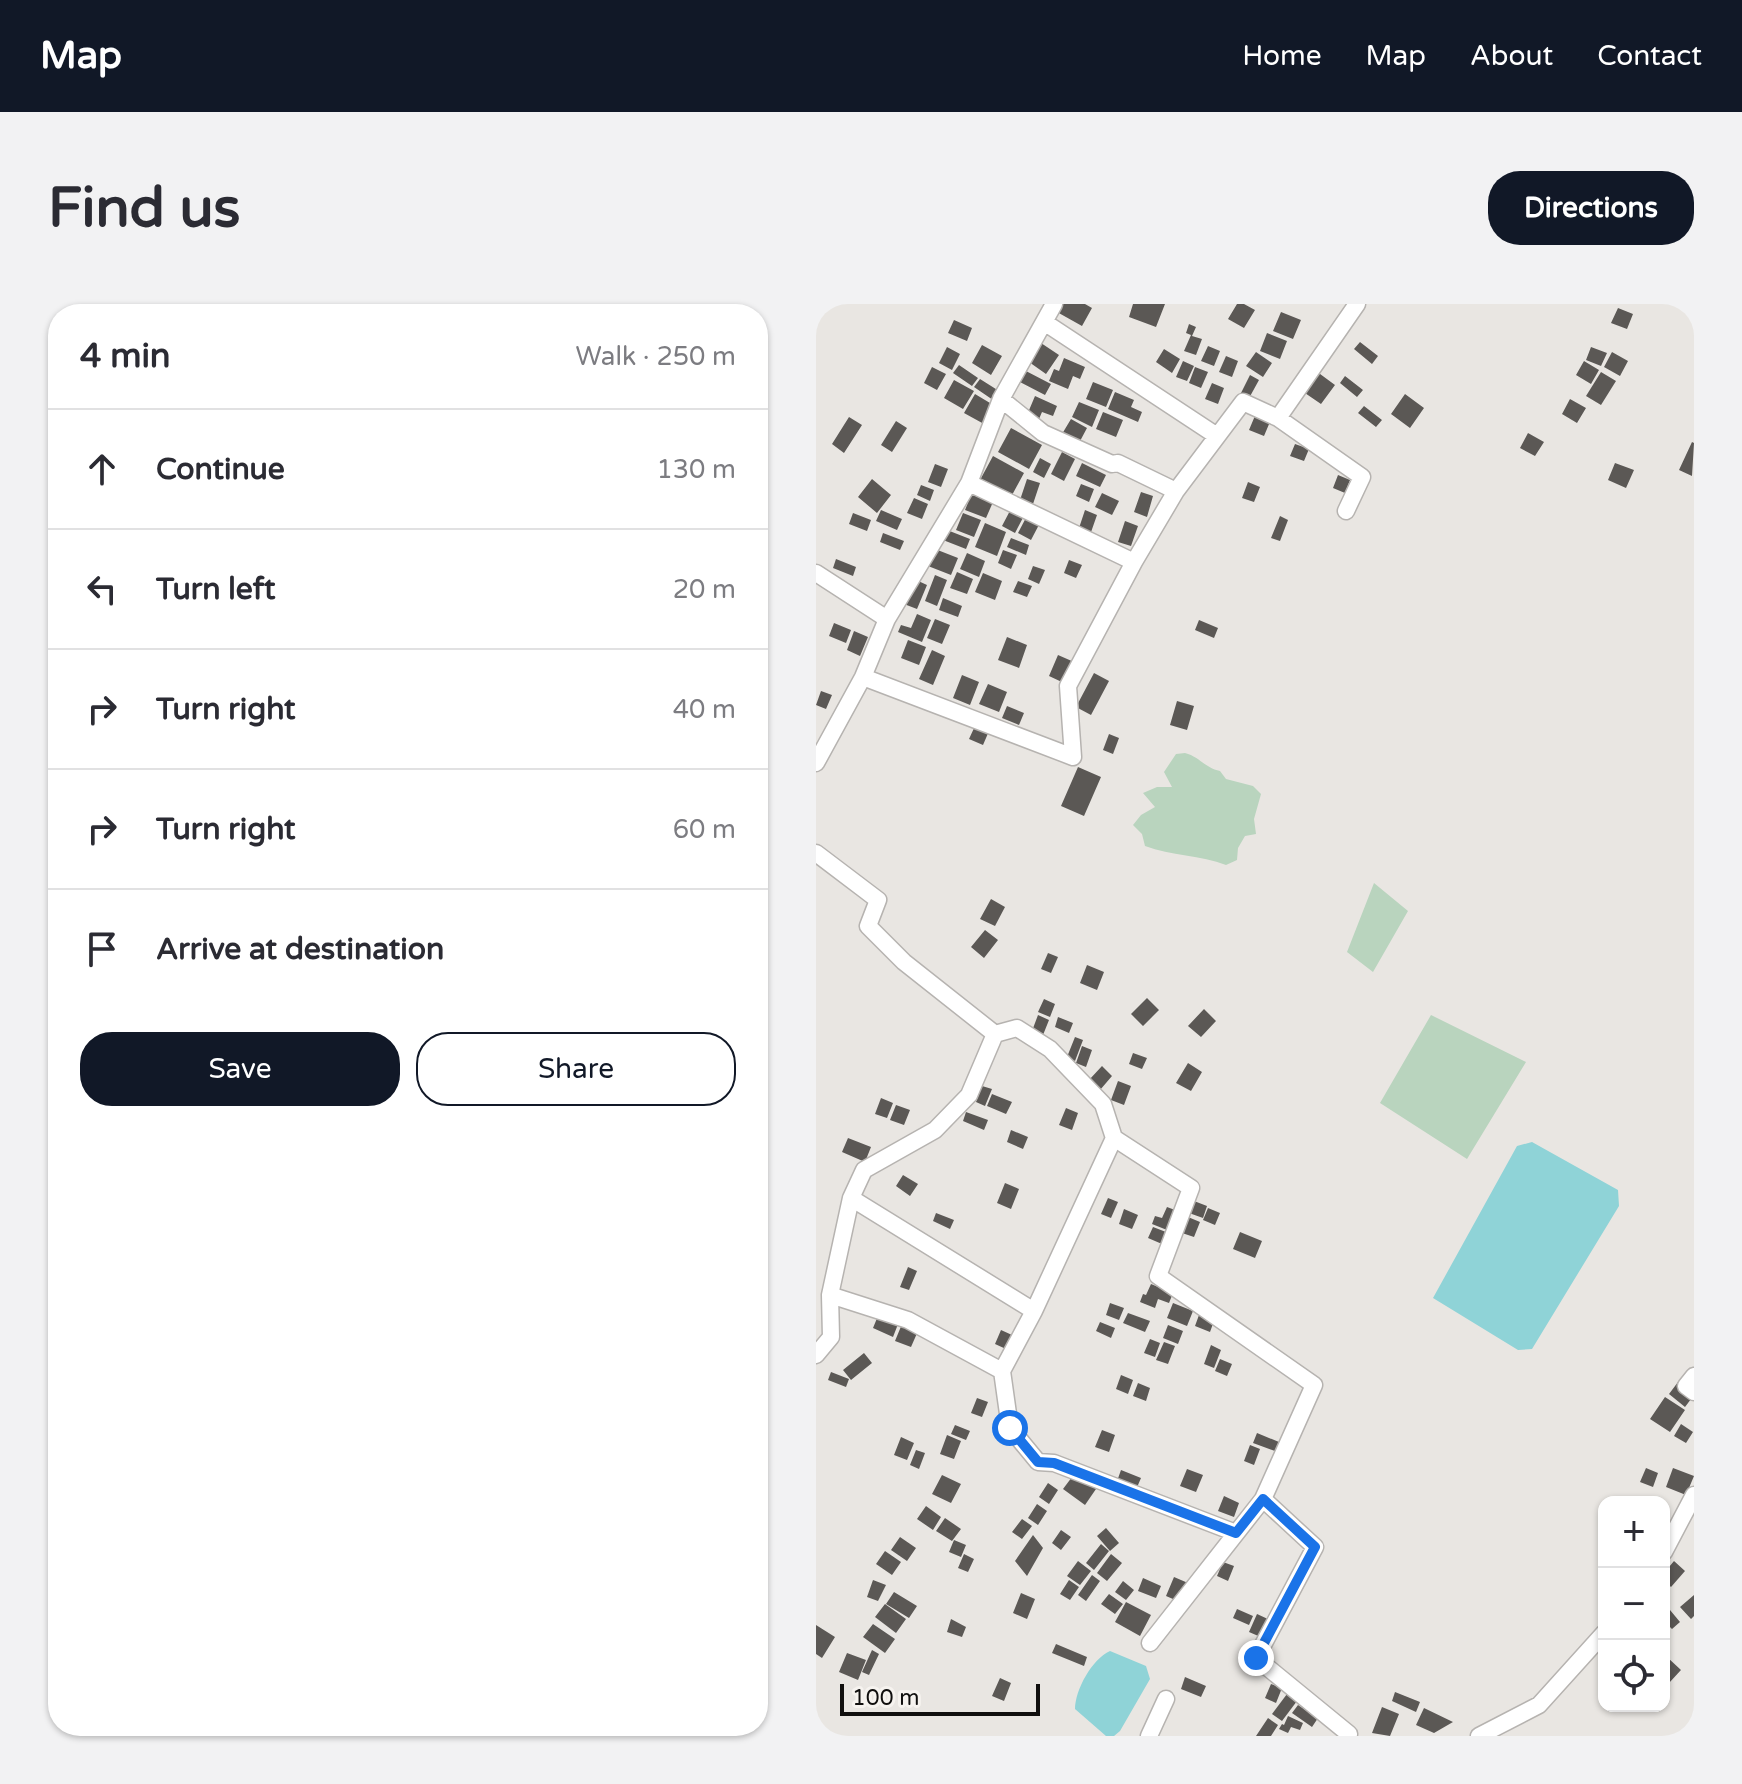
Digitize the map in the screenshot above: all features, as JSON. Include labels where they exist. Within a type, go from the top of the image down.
[{"type":"street","points":[[816,763],[863,677],[887,619],[969,483],[1001,399],[1054,304]]},
{"type":"street","points":[[1278,418],[1357,304]]},
{"type":"street","points":[[1044,322],[1217,436]]},
{"type":"street","points":[[1001,399],[1043,433],[1112,464],[1118,463],[1176,491]]},
{"type":"street","points":[[863,677],[1073,757],[1068,686],[1176,491],[1243,402],[1278,418],[1362,477],[1346,511]]},
{"type":"street","points":[[969,483],[1134,562]]},
{"type":"street","points":[[816,573],[887,619]]},
{"type":"street","points":[[816,853],[878,900],[868,926],[904,962],[995,1034]]},
{"type":"street","points":[[995,1034],[1017,1028],[1050,1049],[1103,1104],[1114,1138],[1191,1188],[1158,1276],[1314,1385],[1263,1499],[1150,1643]]},
{"type":"street","points":[[816,1355],[831,1337],[830,1295],[851,1198],[864,1170],[935,1130],[969,1095],[995,1034]]},
{"type":"street","points":[[1114,1138],[1034,1311],[1002,1371],[1010,1428],[1038,1462],[1054,1463],[1236,1533]]},
{"type":"street","points":[[851,1198],[1034,1311]]},
{"type":"street","points":[[830,1295],[908,1320],[1002,1371]]},
{"type":"street","points":[[1694,1376],[1686,1386],[1694,1392]]},
{"type":"street","points":[[1670,1541],[1694,1495]]},
{"type":"street","points":[[1263,1499],[1315,1547],[1256,1658],[1350,1735]]},
{"type":"street","points":[[1479,1736],[1539,1705],[1598,1640]]},
{"type":"street","points":[[1149,1736],[1166,1699]]},
{"type":"green space","points":[[1185,753],[1220,771],[1226,779],[1253,786],[1261,794],[1254,819],[1256,834],[1245,836],[1238,848],[1237,860],[1226,865],[1145,846],[1142,834],[1133,825],[1141,815],[1155,807],[1143,793],[1157,787],[1172,787],[1164,772],[1176,754]]},
{"type":"green space","points":[[1374,883],[1408,911],[1373,972],[1347,952]]},
{"type":"green space","points":[[1431,1015],[1526,1062],[1467,1159],[1380,1103]]},
{"type":"water","points":[[1532,1142],[1618,1190],[1619,1206],[1532,1349],[1518,1350],[1433,1298],[1517,1146]]},
{"type":"water","points":[[1110,1651],[1146,1666],[1150,1679],[1120,1731],[1114,1736],[1106,1736],[1075,1709],[1086,1676],[1097,1661]]},
{"type":"building","points":[[1061,304],[1085,304],[1092,308],[1082,326],[1057,312]]},
{"type":"building","points":[[1133,304],[1165,304],[1156,327],[1129,317]]},
{"type":"building","points":[[1237,304],[1255,310],[1244,328],[1228,319]]},
{"type":"building","points":[[1618,308],[1633,314],[1627,329],[1611,323]]},
{"type":"building","points":[[1281,312],[1301,320],[1293,339],[1273,331]]},
{"type":"building","points":[[954,320],[972,328],[967,341],[948,333]]},
{"type":"building","points":[[1189,324],[1196,327],[1192,336],[1202,339],[1196,355],[1184,351],[1191,335],[1186,333]]},
{"type":"building","points":[[1267,333],[1287,341],[1280,359],[1260,351]]},
{"type":"building","points":[[1360,342],[1378,356],[1372,364],[1354,349]]},
{"type":"building","points":[[1041,343],[1059,355],[1046,374],[1029,362]]},
{"type":"building","points":[[982,345],[1002,356],[991,375],[972,363]]},
{"type":"building","points":[[1208,346],[1220,351],[1214,366],[1201,361]]},
{"type":"building","points":[[947,347],[960,354],[952,370],[939,363]]},
{"type":"building","points":[[1591,347],[1607,353],[1601,366],[1586,360]]},
{"type":"building","points":[[1164,349],[1180,359],[1172,373],[1156,362]]},
{"type":"building","points":[[1256,352],[1272,363],[1263,377],[1246,366]]},
{"type":"building","points":[[1612,352],[1628,361],[1620,376],[1604,367]]},
{"type":"building","points":[[1226,356],[1238,361],[1232,377],[1219,372]]},
{"type":"building","points":[[1064,358],[1085,367],[1080,379],[1073,376],[1068,389],[1049,381],[1054,369],[1059,371]]},
{"type":"building","points":[[1183,361],[1194,366],[1187,381],[1176,377]]},
{"type":"building","points":[[1584,361],[1599,370],[1591,384],[1576,375]]},
{"type":"building","points":[[959,365],[978,378],[972,386],[953,373]]},
{"type":"building","points":[[932,367],[946,374],[937,390],[924,383]]},
{"type":"building","points":[[1195,367],[1208,372],[1201,388],[1189,383]]},
{"type":"building","points":[[1024,370],[1051,384],[1045,395],[1018,381]]},
{"type":"building","points":[[1316,371],[1335,385],[1321,404],[1302,391]]},
{"type":"building","points":[[1601,372],[1616,381],[1601,405],[1586,396]]},
{"type":"building","points":[[1250,375],[1259,380],[1248,400],[1240,395]]},
{"type":"building","points":[[1345,376],[1363,390],[1357,397],[1340,383]]},
{"type":"building","points":[[980,379],[999,391],[993,400],[974,387]]},
{"type":"building","points":[[954,380],[974,391],[963,409],[944,398]]},
{"type":"building","points":[[1093,382],[1113,390],[1106,407],[1086,399]]},
{"type":"building","points":[[1212,383],[1224,388],[1218,404],[1205,399]]},
{"type":"building","points":[[1115,392],[1134,400],[1131,407],[1142,412],[1138,422],[1108,409]]},
{"type":"building","points":[[975,394],[995,406],[984,424],[964,413]]},
{"type":"building","points":[[1405,394],[1424,408],[1410,428],[1391,414]]},
{"type":"building","points":[[1035,396],[1057,406],[1053,416],[1042,412],[1039,419],[1027,415]]},
{"type":"building","points":[[1570,399],[1586,408],[1577,423],[1562,414]]},
{"type":"building","points":[[1079,402],[1099,410],[1092,427],[1072,417]]},
{"type":"building","points":[[1364,406],[1382,420],[1376,427],[1358,413]]},
{"type":"building","points":[[1257,411],[1272,417],[1264,436],[1249,430]]},
{"type":"building","points":[[1103,412],[1123,420],[1116,437],[1096,429]]},
{"type":"building","points":[[849,417],[862,425],[844,453],[832,444]]},
{"type":"building","points":[[1071,419],[1087,428],[1079,443],[1062,434]]},
{"type":"building","points":[[896,421],[907,428],[892,452],[881,445]]},
{"type":"building","points":[[1011,428],[1042,445],[1029,469],[998,452]]},
{"type":"building","points":[[1528,433],[1544,442],[1535,456],[1520,448]]},
{"type":"building","points":[[1694,443],[1692,476],[1679,470]]},
{"type":"building","points":[[1295,444],[1309,449],[1304,461],[1290,456]]},
{"type":"building","points":[[1062,452],[1075,459],[1064,481],[1051,474]]},
{"type":"building","points":[[993,456],[1024,473],[1011,497],[980,480]]},
{"type":"building","points":[[1040,458],[1051,464],[1044,478],[1033,472]]},
{"type":"building","points":[[1082,463],[1106,475],[1100,487],[1076,476]]},
{"type":"building","points":[[1615,463],[1634,470],[1626,488],[1608,480]]},
{"type":"building","points":[[935,464],[948,469],[941,487],[928,482]]},
{"type":"building","points":[[1338,475],[1350,480],[1345,493],[1333,488]]},
{"type":"building","points":[[872,479],[891,495],[877,513],[858,497]]},
{"type":"building","points":[[1027,479],[1040,483],[1033,504],[1020,500]]},
{"type":"building","points":[[1248,482],[1260,487],[1254,502],[1242,498]]},
{"type":"building","points":[[1081,484],[1094,489],[1089,502],[1076,496]]},
{"type":"building","points":[[921,485],[934,490],[930,501],[917,495]]},
{"type":"building","points":[[1141,492],[1153,496],[1147,517],[1134,512]]},
{"type":"building","points":[[972,493],[993,502],[986,518],[965,510]]},
{"type":"building","points":[[1102,493],[1119,501],[1112,515],[1095,507]]},
{"type":"building","points":[[914,498],[928,504],[922,519],[907,513]]},
{"type":"building","points":[[1013,505],[1026,512],[1015,533],[1002,526]]},
{"type":"building","points":[[881,510],[902,519],[897,530],[876,521]]},
{"type":"building","points":[[1085,510],[1097,515],[1090,535],[1078,531]]},
{"type":"building","points":[[1029,512],[1042,519],[1031,540],[1018,533]]},
{"type":"building","points":[[853,513],[871,520],[867,531],[849,524]]},
{"type":"building","points":[[963,513],[981,520],[974,537],[956,530]]},
{"type":"building","points":[[1280,516],[1288,520],[1280,541],[1271,538]]},
{"type":"building","points":[[1125,521],[1138,526],[1131,546],[1118,542]]},
{"type":"building","points":[[985,523],[1006,532],[997,556],[975,547]]},
{"type":"building","points":[[947,530],[970,539],[966,549],[943,540]]},
{"type":"building","points":[[883,533],[904,541],[900,550],[880,542]]},
{"type":"building","points":[[1011,538],[1029,545],[1026,555],[1007,547]]},
{"type":"building","points":[[935,549],[958,558],[951,575],[928,566]]},
{"type":"building","points":[[1003,550],[1017,555],[1011,569],[998,563]]},
{"type":"building","points":[[967,553],[985,561],[979,577],[960,569]]},
{"type":"building","points":[[836,559],[856,567],[853,576],[833,568]]},
{"type":"building","points":[[1069,560],[1082,565],[1076,578],[1064,573]]},
{"type":"building","points":[[1033,566],[1045,570],[1039,584],[1028,579]]},
{"type":"building","points":[[957,572],[973,579],[967,594],[950,588]]},
{"type":"building","points":[[983,573],[1002,581],[995,600],[975,592]]},
{"type":"building","points":[[935,575],[947,580],[937,606],[925,601]]},
{"type":"building","points":[[914,579],[927,585],[917,609],[904,604]]},
{"type":"building","points":[[1018,581],[1032,586],[1027,597],[1013,592]]},
{"type":"building","points":[[943,598],[962,606],[958,617],[939,610]]},
{"type":"building","points":[[917,614],[931,620],[922,642],[898,632],[901,625],[911,628]]},
{"type":"building","points":[[935,619],[950,625],[942,644],[927,638]]},
{"type":"building","points":[[1199,620],[1218,628],[1214,638],[1195,630]]},
{"type":"building","points":[[834,623],[851,630],[846,643],[829,636]]},
{"type":"building","points":[[854,631],[868,637],[860,656],[847,650]]},
{"type":"building","points":[[1007,637],[1027,645],[1019,668],[998,660]]},
{"type":"building","points":[[908,640],[926,647],[919,665],[901,658]]},
{"type":"building","points":[[932,650],[945,656],[933,685],[919,679]]},
{"type":"building","points":[[1058,655],[1074,662],[1064,683],[1049,676]]},
{"type":"building","points":[[1094,673],[1109,681],[1091,715],[1076,707]]},
{"type":"building","points":[[962,675],[979,682],[970,705],[953,698]]},
{"type":"building","points":[[988,684],[1007,692],[999,712],[979,704]]},
{"type":"building","points":[[821,691],[832,695],[826,709],[816,705]]},
{"type":"building","points":[[1177,701],[1194,706],[1187,730],[1170,725]]},
{"type":"building","points":[[1007,706],[1024,713],[1019,725],[1002,718]]},
{"type":"building","points":[[975,726],[989,731],[983,745],[969,739]]},
{"type":"building","points":[[1109,734],[1119,738],[1113,754],[1103,750]]},
{"type":"building","points":[[1078,767],[1101,777],[1084,816],[1061,806]]},
{"type":"building","points":[[991,899],[1005,907],[995,926],[980,919]]},
{"type":"building","points":[[985,930],[998,940],[984,958],[971,947]]},
{"type":"building","points":[[1048,953],[1058,957],[1051,973],[1041,969]]},
{"type":"building","points":[[1087,965],[1104,972],[1097,990],[1080,983]]},
{"type":"building","points":[[1147,998],[1159,1010],[1143,1026],[1131,1014]]},
{"type":"building","points":[[1044,999],[1055,1004],[1050,1017],[1038,1012]]},
{"type":"building","points":[[1204,1009],[1216,1021],[1201,1037],[1188,1026]]},
{"type":"building","points":[[1038,1015],[1049,1020],[1043,1035],[1032,1031]]},
{"type":"building","points":[[1058,1017],[1073,1023],[1069,1033],[1055,1027]]},
{"type":"building","points":[[1075,1037],[1083,1040],[1075,1061],[1067,1057]]},
{"type":"building","points":[[1082,1046],[1092,1050],[1086,1067],[1076,1063]]},
{"type":"building","points":[[1133,1053],[1147,1058],[1142,1069],[1129,1064]]},
{"type":"building","points":[[1188,1063],[1202,1072],[1191,1091],[1176,1083]]},
{"type":"building","points":[[1102,1066],[1112,1076],[1100,1090],[1089,1080]]},
{"type":"building","points":[[1118,1081],[1131,1086],[1124,1105],[1111,1100]]},
{"type":"building","points":[[982,1086],[992,1089],[985,1106],[976,1102]]},
{"type":"building","points":[[992,1094],[1012,1102],[1006,1114],[987,1106]]},
{"type":"building","points":[[881,1098],[893,1103],[887,1118],[875,1114]]},
{"type":"building","points":[[896,1105],[910,1110],[904,1125],[890,1120]]},
{"type":"building","points":[[1066,1108],[1078,1113],[1072,1130],[1059,1125]]},
{"type":"building","points":[[966,1112],[988,1120],[984,1130],[963,1121]]},
{"type":"building","points":[[1011,1130],[1028,1137],[1023,1149],[1007,1142]]},
{"type":"building","points":[[848,1138],[871,1147],[865,1162],[842,1152]]},
{"type":"building","points":[[903,1175],[918,1184],[910,1196],[896,1186]]},
{"type":"building","points":[[1005,1183],[1019,1189],[1011,1209],[997,1203]]},
{"type":"building","points":[[1108,1198],[1118,1202],[1111,1218],[1101,1214]]},
{"type":"building","points":[[1194,1201],[1207,1206],[1203,1218],[1189,1213]]},
{"type":"building","points":[[1167,1207],[1175,1210],[1167,1230],[1152,1224],[1155,1216],[1162,1218]]},
{"type":"building","points":[[1208,1208],[1220,1213],[1215,1225],[1203,1220]]},
{"type":"building","points":[[1124,1209],[1138,1215],[1132,1229],[1119,1224]]},
{"type":"building","points":[[936,1213],[954,1220],[950,1229],[933,1221]]},
{"type":"building","points":[[1188,1217],[1200,1222],[1194,1237],[1182,1233]]},
{"type":"building","points":[[1153,1227],[1166,1232],[1162,1244],[1148,1238]]},
{"type":"building","points":[[1240,1232],[1262,1241],[1255,1258],[1233,1249]]},
{"type":"building","points":[[908,1267],[917,1271],[909,1290],[900,1287]]},
{"type":"building","points":[[1151,1284],[1173,1293],[1169,1303],[1158,1299],[1155,1308],[1140,1302]]},
{"type":"building","points":[[1110,1303],[1124,1308],[1119,1320],[1106,1315]]},
{"type":"building","points":[[1173,1303],[1193,1311],[1187,1326],[1167,1318]]},
{"type":"building","points":[[880,1311],[900,1319],[893,1337],[873,1328]]},
{"type":"building","points":[[1128,1313],[1150,1321],[1145,1332],[1123,1323]]},
{"type":"building","points":[[1199,1315],[1214,1321],[1210,1332],[1195,1326]]},
{"type":"building","points":[[1100,1322],[1115,1328],[1111,1338],[1096,1331]]},
{"type":"building","points":[[902,1324],[918,1331],[911,1347],[895,1341]]},
{"type":"building","points":[[1168,1325],[1183,1331],[1178,1344],[1163,1338]]},
{"type":"building","points":[[1001,1330],[1012,1335],[1006,1349],[995,1344]]},
{"type":"building","points":[[1150,1339],[1160,1343],[1155,1357],[1144,1353]]},
{"type":"building","points":[[1164,1342],[1175,1346],[1168,1364],[1156,1360]]},
{"type":"building","points":[[1211,1345],[1221,1350],[1214,1368],[1204,1364]]},
{"type":"building","points":[[864,1353],[872,1363],[851,1380],[843,1370]]},
{"type":"building","points":[[1220,1359],[1232,1364],[1227,1376],[1215,1371]]},
{"type":"building","points":[[831,1372],[849,1379],[846,1387],[828,1380]]},
{"type":"building","points":[[1121,1375],[1133,1380],[1128,1394],[1116,1389]]},
{"type":"building","points":[[1678,1382],[1694,1395],[1685,1407],[1669,1394]]},
{"type":"building","points":[[1138,1383],[1150,1388],[1146,1401],[1133,1396]]},
{"type":"building","points":[[1665,1397],[1685,1410],[1670,1432],[1650,1419]]},
{"type":"building","points":[[977,1398],[988,1402],[982,1417],[971,1413]]},
{"type":"building","points":[[1681,1424],[1693,1432],[1686,1443],[1674,1436]]},
{"type":"building","points":[[955,1425],[970,1431],[966,1440],[951,1434]]},
{"type":"building","points":[[1102,1430],[1115,1435],[1109,1452],[1095,1447]]},
{"type":"building","points":[[1257,1433],[1279,1442],[1275,1451],[1253,1443]]},
{"type":"building","points":[[947,1435],[961,1441],[954,1459],[940,1454]]},
{"type":"building","points":[[901,1437],[914,1443],[907,1460],[894,1455]]},
{"type":"building","points":[[1250,1445],[1260,1449],[1254,1465],[1244,1461]]},
{"type":"building","points":[[916,1450],[925,1453],[919,1469],[910,1465]]},
{"type":"building","points":[[1646,1468],[1658,1473],[1653,1487],[1640,1482]]},
{"type":"building","points":[[1673,1468],[1694,1476],[1686,1495],[1666,1487]]},
{"type":"building","points":[[1187,1469],[1203,1475],[1196,1492],[1180,1486]]},
{"type":"building","points":[[1121,1470],[1141,1478],[1135,1492],[1116,1484]]},
{"type":"building","points":[[1075,1473],[1096,1489],[1085,1505],[1063,1489]]},
{"type":"building","points":[[942,1475],[961,1484],[951,1503],[932,1494]]},
{"type":"building","points":[[1048,1483],[1058,1490],[1049,1504],[1039,1497]]},
{"type":"building","points":[[1224,1496],[1239,1503],[1234,1517],[1218,1511]]},
{"type":"building","points":[[1037,1504],[1047,1511],[1038,1525],[1028,1518]]},
{"type":"building","points":[[926,1506],[941,1517],[933,1530],[917,1519]]},
{"type":"building","points":[[945,1518],[961,1529],[952,1541],[936,1531]]},
{"type":"building","points":[[1022,1519],[1032,1526],[1022,1539],[1012,1532]]},
{"type":"building","points":[[1106,1528],[1119,1543],[1110,1551],[1097,1536]]},
{"type":"building","points":[[1061,1530],[1071,1537],[1061,1550],[1052,1543]]},
{"type":"building","points":[[1033,1535],[1043,1548],[1027,1576],[1015,1561]]},
{"type":"building","points":[[900,1537],[916,1548],[907,1561],[891,1550]]},
{"type":"building","points":[[954,1540],[966,1545],[961,1557],[949,1552]]},
{"type":"building","points":[[1101,1544],[1109,1551],[1094,1570],[1086,1563]]},
{"type":"building","points":[[885,1551],[901,1562],[892,1575],[876,1564]]},
{"type":"building","points":[[964,1554],[974,1559],[968,1572],[958,1568]]},
{"type":"building","points":[[1111,1554],[1122,1563],[1107,1581],[1097,1573]]},
{"type":"building","points":[[1078,1561],[1091,1571],[1080,1585],[1067,1576]]},
{"type":"building","points":[[1674,1561],[1685,1571],[1671,1587],[1670,1586],[1670,1566]]},
{"type":"building","points":[[1223,1562],[1234,1566],[1228,1581],[1217,1576]]},
{"type":"building","points":[[1092,1575],[1100,1581],[1086,1601],[1078,1595]]},
{"type":"building","points":[[1174,1577],[1188,1583],[1180,1602],[1166,1596]]},
{"type":"building","points":[[1143,1578],[1161,1586],[1156,1598],[1138,1591]]},
{"type":"building","points":[[873,1580],[886,1585],[878,1601],[867,1597]]},
{"type":"building","points":[[1069,1580],[1079,1587],[1070,1600],[1060,1594]]},
{"type":"building","points":[[1123,1581],[1134,1590],[1126,1600],[1115,1592]]},
{"type":"building","points":[[894,1592],[917,1606],[909,1618],[886,1604]]},
{"type":"building","points":[[1021,1593],[1035,1599],[1027,1619],[1013,1613]]},
{"type":"building","points":[[1109,1594],[1123,1604],[1115,1614],[1101,1604]]},
{"type":"building","points":[[1694,1595],[1694,1616],[1691,1619],[1680,1607]]},
{"type":"building","points":[[1126,1602],[1151,1615],[1140,1636],[1115,1622]]},
{"type":"building","points":[[885,1604],[906,1619],[896,1633],[875,1617]]},
{"type":"building","points":[[1237,1609],[1253,1616],[1249,1625],[1233,1618]]},
{"type":"building","points":[[1670,1610],[1680,1622],[1672,1629],[1670,1627]]},
{"type":"building","points":[[1257,1614],[1270,1620],[1263,1638],[1249,1632]]},
{"type":"building","points":[[951,1619],[966,1627],[962,1637],[947,1632]]},
{"type":"building","points":[[873,1624],[895,1639],[885,1653],[863,1637]]},
{"type":"building","points":[[816,1625],[835,1637],[822,1658],[816,1654]]},
{"type":"building","points":[[1056,1644],[1087,1657],[1084,1666],[1052,1653]]},
{"type":"building","points":[[872,1650],[879,1654],[869,1675],[862,1672]]},
{"type":"building","points":[[847,1653],[866,1660],[858,1680],[839,1672]]},
{"type":"building","points":[[1670,1660],[1681,1670],[1670,1682]]},
{"type":"building","points":[[1185,1677],[1206,1686],[1201,1697],[1181,1689]]},
{"type":"building","points":[[1000,1678],[1011,1683],[1004,1701],[992,1696]]},
{"type":"building","points":[[1271,1684],[1282,1688],[1276,1703],[1265,1698]]},
{"type":"building","points":[[1395,1692],[1420,1702],[1416,1712],[1392,1701]]},
{"type":"building","points":[[1287,1694],[1297,1701],[1282,1721],[1272,1714]]},
{"type":"building","points":[[1298,1705],[1318,1718],[1312,1727],[1292,1713]]},
{"type":"building","points":[[1382,1707],[1399,1714],[1390,1736],[1372,1733]]},
{"type":"building","points":[[1424,1708],[1453,1722],[1434,1733],[1416,1725]]},
{"type":"building","points":[[1288,1716],[1303,1723],[1300,1730],[1291,1727],[1288,1733],[1279,1729]]},
{"type":"building","points":[[1268,1718],[1278,1725],[1271,1736],[1256,1736]]},
{"type":"route","points":[[1010,1428],[1038,1462],[1054,1463],[1236,1533],[1263,1499],[1315,1547],[1256,1658]]}]
